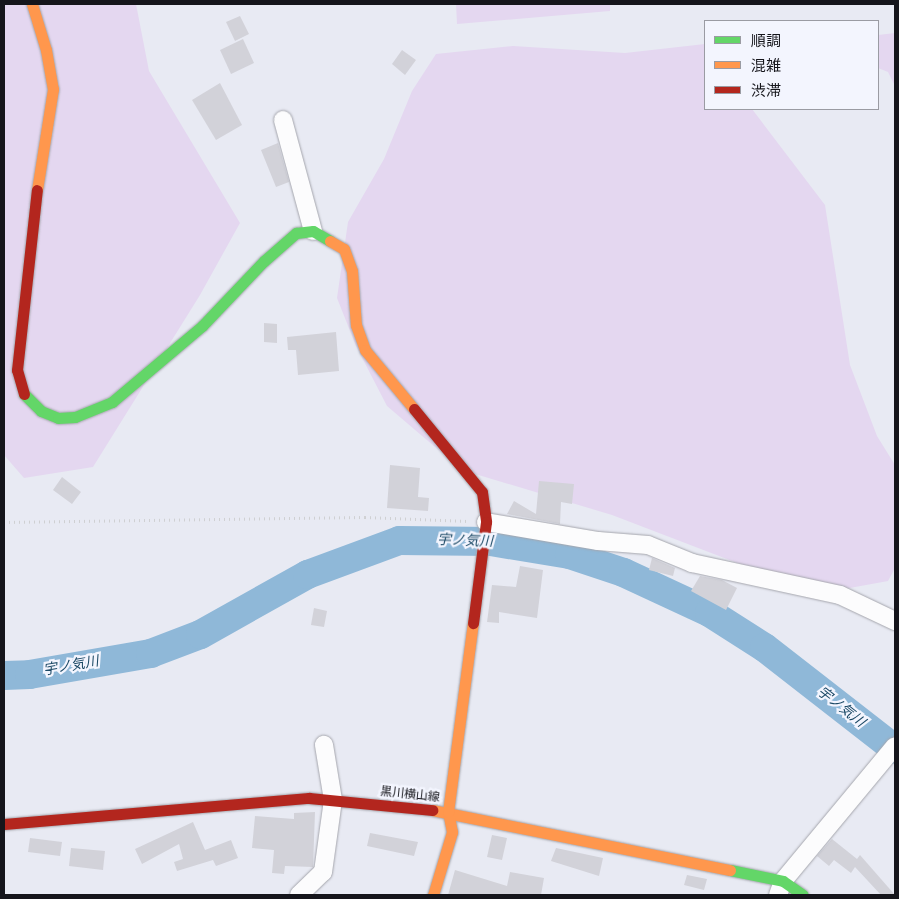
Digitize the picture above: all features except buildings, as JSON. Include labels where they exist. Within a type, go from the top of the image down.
[{"type":"street","points":[[32,4],[46,50],[53,89],[50,121],[35,202],[24,329],[17,370],[24,396],[41,411],[58,418],[75,417],[112,402],[202,326],[264,261],[296,233],[313,231],[344,249],[352,271],[356,325],[365,350],[482,492],[486,522],[448,812],[452,832],[433,895]]},
{"type":"street","points":[[283,120],[313,231]]},
{"type":"street","points":[[486,522],[598,541],[648,545],[692,563],[840,595],[895,621]]},
{"type":"street","points":[[299,895],[324,872],[333,800],[324,745]]},
{"type":"street","points":[[780,888],[893,749]]},
{"type":"street","name":"黒川横山線","points":[[4,824],[309,798],[333,800],[448,812],[780,888],[803,895]]},
{"type":"path","points":[[4,522],[366,517],[486,522]]},
{"type":"shaded area","points":[[4,4],[136,4],[149,71],[240,223],[200,295],[93,467],[24,478],[4,455]]},
{"type":"shaded area","points":[[456,4],[610,4],[610,11],[457,24]]},
{"type":"shaded area","points":[[895,33],[895,86],[888,72],[879,68],[879,35]]},
{"type":"shaded area","points":[[704,44],[704,110],[753,110],[825,205],[850,365],[877,436],[895,465],[895,568],[888,581],[833,591],[753,569],[612,515],[462,470],[387,406],[356,346],[337,298],[348,222],[384,159],[412,91],[436,54],[513,46],[625,53]]},
{"type":"waterway","name":"宇ノ気川","points":[[4,675],[29,674],[150,653],[200,634],[307,574],[399,540],[490,541],[569,554],[623,572],[709,612],[764,647],[895,749]]},
{"type":"traffic: fast","points":[[24,394],[41,411],[58,418],[75,417],[112,402],[202,326],[264,261],[296,233],[313,231],[330,241]]},
{"type":"traffic: fast","points":[[730,870],[783,881],[803,895]]},
{"type":"traffic: slow","points":[[32,4],[46,50],[53,89],[37,190]]},
{"type":"traffic: slow","points":[[330,241],[344,249],[352,271],[356,325],[365,350],[414,409]]},
{"type":"traffic: slow","points":[[433,895],[452,832],[448,812],[473,623]]},
{"type":"traffic: slow","points":[[432,810],[730,870]]},
{"type":"traffic: jam","points":[[24,394],[17,370],[37,190]]},
{"type":"traffic: jam","points":[[414,409],[482,492],[486,522],[473,623]]},
{"type":"traffic: jam","points":[[4,824],[309,798],[432,810]]}]
